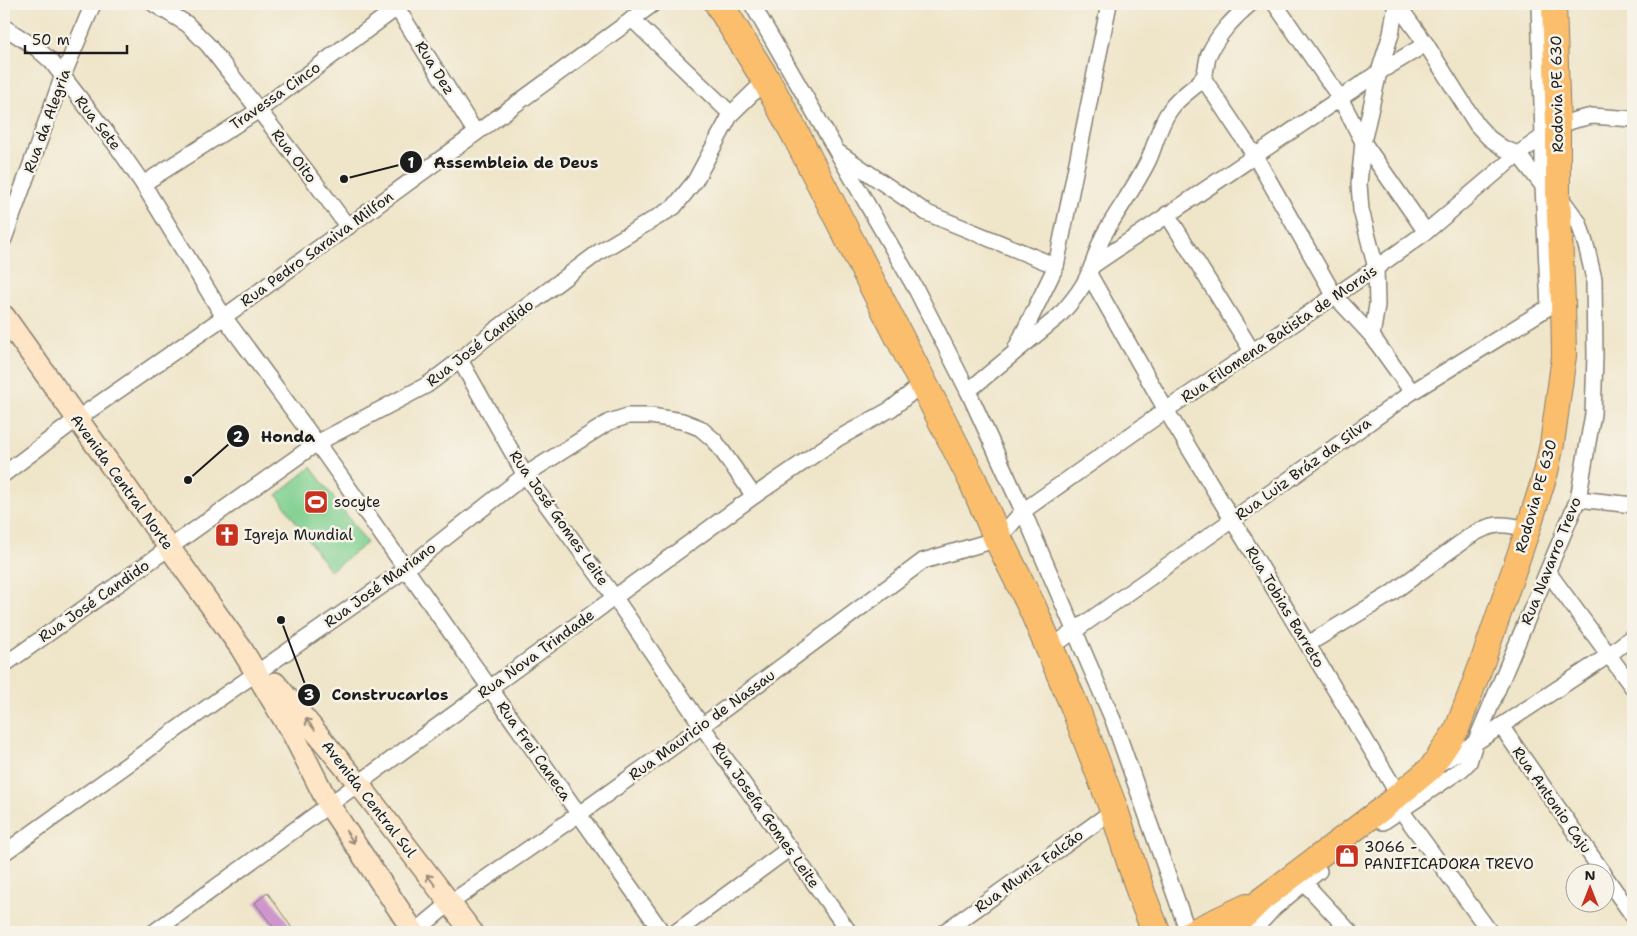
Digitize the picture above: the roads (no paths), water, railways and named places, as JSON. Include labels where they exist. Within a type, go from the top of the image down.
[{"type":"highway","points":[[719,4],[766,80],[798,139],[972,479],[998,540],[1006,553],[1050,648],[1114,810],[1142,896],[1156,932]]},
{"type":"main road","name":"Rodovia PE 630","points":[[1262,899],[1299,878],[1399,803],[1431,768],[1457,729],[1528,529],[1546,472],[1552,444],[1564,356],[1556,304],[1551,190],[1554,4]]},
{"type":"main road","name":"Avenida Central Norte","points":[[4,316],[259,671]]},
{"type":"main road","name":"Avenida Central Sul","points":[[259,671],[358,783],[472,932]]},
{"type":"main road","name":"Avenida Central Sul","points":[[259,671],[328,805],[414,932]]},
{"type":"main road","points":[[1189,932],[1262,899]]},
{"type":"main road","points":[[1229,932],[1262,899]]},
{"type":"street","name":"Rua da Alegria","points":[[4,239],[62,78],[93,4]]},
{"type":"street","name":"Rua Oito","points":[[154,4],[187,24],[198,34],[259,110],[348,227]]},
{"type":"street","name":"Rua Pedro Saraiva Milfon","points":[[4,474],[78,419],[348,227],[653,4]]},
{"type":"street","points":[[752,4],[917,291],[968,391],[1023,511],[1113,720],[1189,932]]},
{"type":"street","points":[[1014,352],[1056,266],[1109,4]]},
{"type":"street","points":[[968,391],[1059,316],[1069,305],[1090,270],[1106,231],[1138,182],[1154,148],[1161,125],[1170,110],[1181,96],[1203,78],[1208,57],[1215,42],[1226,26],[1250,4]]},
{"type":"street","points":[[1275,4],[1340,98],[1364,142],[1426,232]]},
{"type":"street","points":[[1397,4],[1426,44],[1477,125],[1489,138],[1503,148],[1518,154]]},
{"type":"street","points":[[1372,336],[1377,305],[1376,268],[1361,210],[1358,184],[1364,142],[1379,72],[1387,48],[1397,4]]},
{"type":"street","points":[[1539,4],[1551,132]]},
{"type":"street","name":"Travessa Cinco","points":[[143,184],[259,110],[397,5]]},
{"type":"street","name":"Rua Dez","points":[[397,5],[476,134]]},
{"type":"street","points":[[632,19],[731,114]]},
{"type":"street","name":"Rua Sete","points":[[4,27],[35,47],[51,61],[62,78],[116,145],[143,184],[224,316]]},
{"type":"street","points":[[1090,270],[1167,214],[1379,72],[1426,44]]},
{"type":"street","points":[[1203,78],[1255,156],[1334,295],[1372,336],[1412,392]]},
{"type":"street","name":"Rua José Candido","points":[[4,665],[317,443],[427,385],[494,331],[599,252],[674,207],[695,181],[731,114],[766,80]]},
{"type":"street","name":"Rua Filomena Batista de Morais","points":[[998,540],[1023,511],[1166,410],[1376,268],[1426,232],[1518,154],[1551,132],[1574,120],[1592,116],[1633,119]]},
{"type":"street","points":[[836,151],[927,212],[1056,266]]},
{"type":"street","name":"Rua Navarro Trevo","points":[[1399,803],[1462,768],[1468,762],[1578,499],[1586,445],[1593,414],[1595,356],[1594,279],[1579,223],[1518,154]]},
{"type":"street","points":[[1167,214],[1252,351]]},
{"type":"street","name":"Rua Tobias Barreto","points":[[1090,270],[1166,410],[1392,784],[1399,803],[1490,932]]},
{"type":"street","name":"Rua Luiz Bráz da Silva","points":[[1050,648],[1412,392],[1556,304]]},
{"type":"street","name":"Rua Frei Caneca","points":[[224,316],[317,443],[662,932]]},
{"type":"street","name":"Rua José Gomes Leite","points":[[460,360],[525,475],[615,598]]},
{"type":"street","name":"Rua Nova Trindade","points":[[154,932],[754,496],[836,439],[891,409],[922,384]]},
{"type":"street","name":"Rua José Mariano","points":[[4,853],[259,671],[406,569],[525,475],[609,422],[628,416],[651,416],[682,420],[700,428],[715,441],[754,496]]},
{"type":"street","points":[[1578,499],[1633,505]]},
{"type":"street","points":[[1308,644],[1389,595],[1470,536],[1484,528],[1496,525],[1510,525],[1528,529]]},
{"type":"street","name":"Rua Mauricio de Nassau","points":[[414,932],[450,903],[702,726],[923,561],[998,540]]},
{"type":"street","points":[[1548,572],[1633,688]]},
{"type":"street","name":"Rua Josefa Gomes Leite","points":[[615,598],[702,726],[849,932]]},
{"type":"street","points":[[1431,768],[1475,743],[1609,655],[1633,636]]},
{"type":"street","name":"Rua Antonio Caju","points":[[1501,726],[1597,864]]},
{"type":"street","name":"Rua Muniz Falcão","points":[[944,932],[1114,810]]},
{"type":"street","points":[[676,932],[790,848]]},
{"type":"street","points":[[1252,932],[1299,878],[1350,932]]},
{"type":"street","name":"Rua Antonio Caju","points":[[1614,888],[1633,916]]},
{"type":"place","name":"Assembleia de Deus","points":[[344,179]]},
{"type":"place","name":"Honda","points":[[188,480]]},
{"type":"place","name":"socyte","points":[[316,502]]},
{"type":"place","name":"Igreja Mundial","points":[[227,535]]},
{"type":"place","name":"Construcarlos","points":[[281,620]]},
{"type":"place","name":"3066 - PANIFICADORA TREVO","points":[[1347,856]]}]
